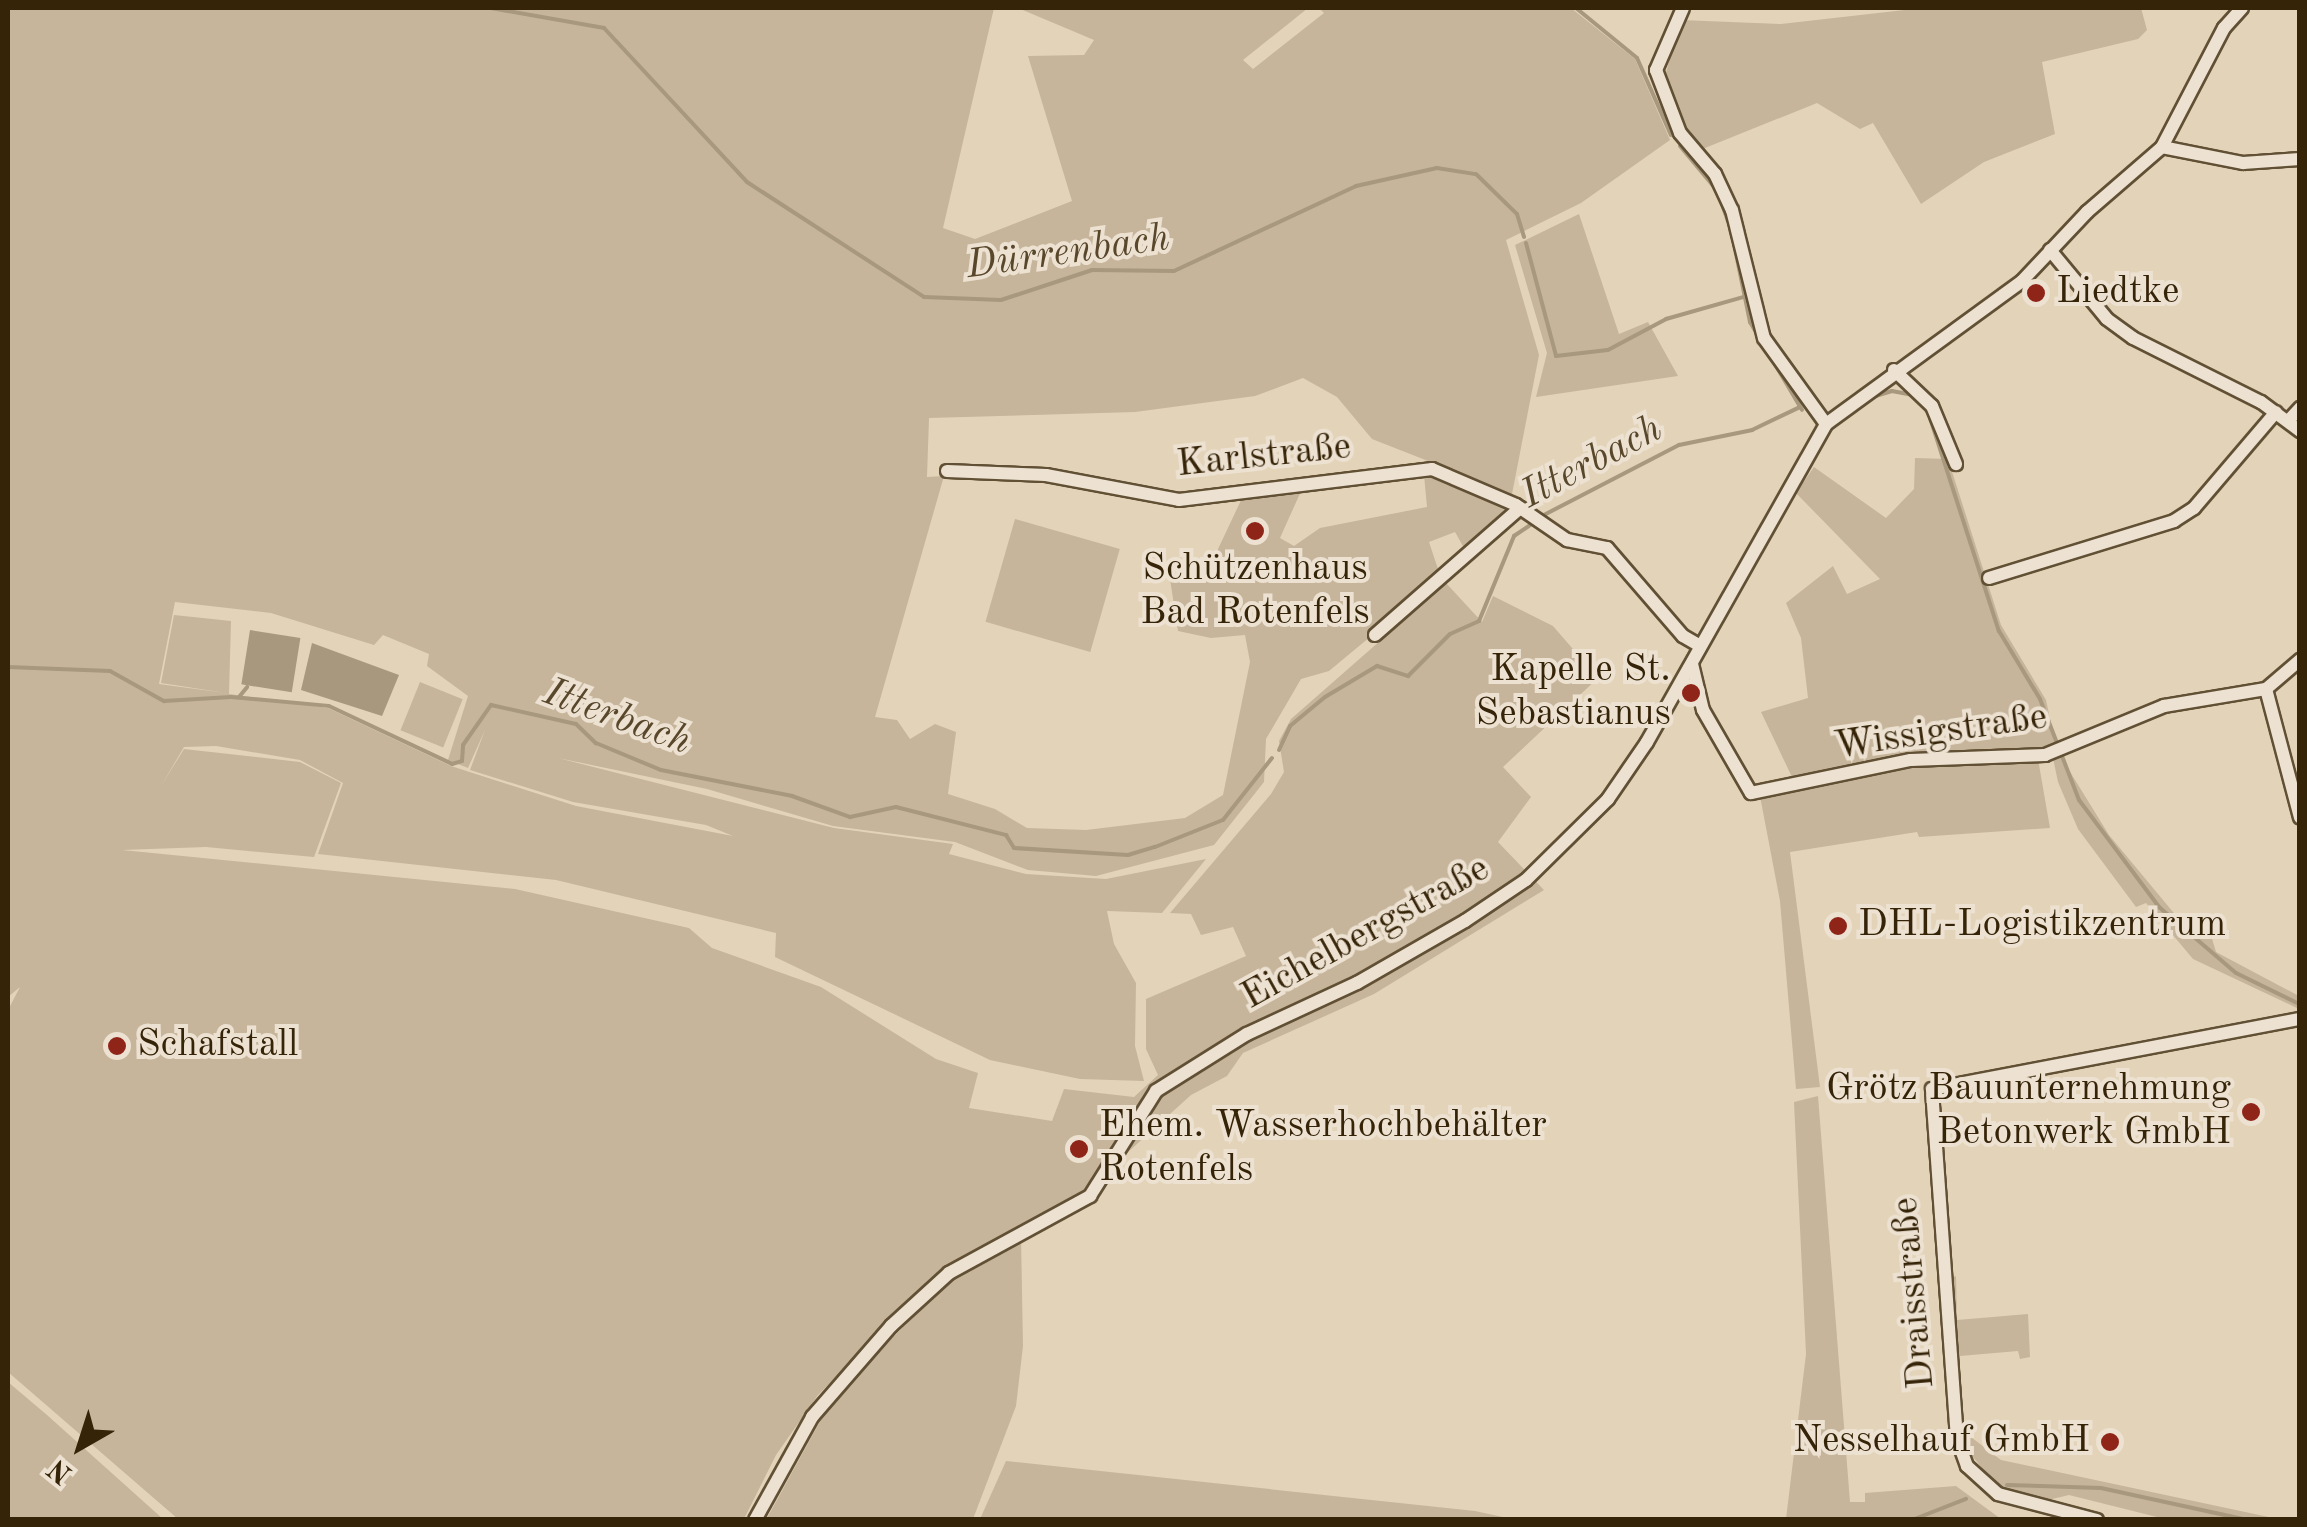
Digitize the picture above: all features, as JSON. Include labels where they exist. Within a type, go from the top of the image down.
[{"type":"street","points":[[1684,8],[1656,70],[1680,133],[1715,174],[1732,210],[1764,338],[1826,424]]},
{"type":"street","name":"Eichelbergstraße","points":[[756,1520],[812,1417],[890,1326],[949,1273],[1090,1196],[1156,1091],[1209,1055],[1357,983],[1526,880],[1608,799],[1692,664],[1826,424],[1894,370],[1990,307],[2162,147],[2224,28],[2242,8]]},
{"type":"street","points":[[2162,147],[2244,164],[2300,159]]},
{"type":"street","points":[[2050,250],[2107,318],[2134,338],[2282,416],[2300,431]]},
{"type":"street","points":[[1894,370],[1932,406],[1956,464]]},
{"type":"street","points":[[1990,578],[2174,521],[2194,508],[2282,416],[2300,408]]},
{"type":"street","name":"Karlstraße","points":[[947,470],[1046,474],[1179,500],[1432,469],[1619,557],[1667,618],[1700,646]]},
{"type":"street","points":[[1375,635],[1529,516]]},
{"type":"street","name":"Wissigstraße","points":[[1692,664],[1703,710],[1751,794],[1911,760],[2044,755],[2164,706],[2266,688],[2300,660]]},
{"type":"street","points":[[2266,688],[2300,818]]},
{"type":"street","name":"Draisstraße","points":[[2097,1520],[1998,1494],[1967,1466],[1956,1439],[1932,1089],[2300,1019]]},
{"type":"shaded area","points":[[8,8],[994,8],[943,228],[975,239],[1072,201],[1028,56],[1084,55],[1094,40],[1018,8],[1308,8],[1243,60],[1253,69],[1324,13],[1319,8],[1571,8],[1635,59],[1670,140],[1581,203],[1506,240],[1539,355],[1512,494],[1372,439],[1337,397],[1303,378],[1255,396],[1135,412],[929,418],[927,477],[944,476],[875,717],[897,720],[910,739],[935,724],[956,732],[948,794],[995,809],[1027,828],[1086,830],[1185,818],[1223,795],[1250,662],[1245,635],[1211,638],[1178,631],[1170,579],[1202,583],[1243,496],[1302,489],[1280,538],[1294,546],[1320,528],[1427,507],[1424,475],[1509,507],[1468,555],[1455,532],[1429,542],[1441,578],[1329,671],[1301,679],[1266,739],[1264,782],[1214,845],[1096,876],[1028,870],[955,842],[833,826],[707,789],[558,758],[834,828],[953,844],[949,854],[1026,874],[1106,879],[1206,859],[1162,913],[1107,911],[1114,944],[1136,983],[1135,1046],[1144,1081],[1080,1079],[990,1060],[775,957],[776,933],[556,880],[318,854],[343,783],[300,760],[216,746],[184,747],[161,786],[184,749],[300,762],[341,783],[314,857],[206,847],[122,850],[515,889],[689,928],[712,948],[821,987],[936,1059],[978,1073],[969,1108],[1052,1121],[1064,1089],[1134,1097],[1158,1075],[1146,1049],[1146,999],[1246,956],[1233,927],[1201,935],[1191,914],[1170,913],[1271,794],[1284,772],[1279,741],[1291,719],[1446,583],[1482,622],[1493,596],[1553,626],[1598,678],[1503,767],[1531,797],[1498,842],[1544,890],[1374,994],[1243,1053],[1227,1076],[1191,1095],[1084,1192],[962,1259],[922,1289],[818,1395],[776,1455],[744,1519],[178,1519],[8,1372],[8,1010],[20,987],[8,997]],"holes":[[[175,602],[271,613],[374,645],[383,635],[429,654],[427,666],[468,696],[448,760],[468,768],[485,730],[470,770],[573,802],[706,825],[733,836],[576,806],[451,766],[328,708],[229,694],[231,621],[174,615],[161,683],[226,693],[159,684]]]},
{"type":"shaded area","points":[[1922,8],[2141,8],[2147,30],[2138,39],[2042,62],[2055,134],[1984,162],[1921,204],[1873,123],[1860,129],[1817,103],[1700,150],[1676,121],[1663,83],[1681,20],[1781,24]]},
{"type":"shaded area","points":[[1579,214],[1619,334],[1648,322],[1678,376],[1536,397],[1547,353],[1515,245]]},
{"type":"shaded area","points":[[1915,458],[1948,459],[2001,625],[2046,700],[2056,746],[1893,756],[1792,777],[1761,712],[1808,698],[1801,638],[1786,603],[1833,566],[1847,594],[1880,579],[1796,493],[1814,467],[1886,518],[1914,489]]},
{"type":"shaded area","points":[[1015,519],[1120,549],[1090,652],[986,622]]},
{"type":"shaded area","points":[[250,630],[300,638],[292,692],[241,684]]},
{"type":"shaded area","points":[[312,643],[399,675],[382,716],[301,690]]},
{"type":"shaded area","points":[[420,682],[463,699],[443,747],[401,730]]},
{"type":"shaded area","points":[[2059,754],[2109,835],[2178,918],[2205,915],[2216,952],[2299,996],[2299,1009],[2193,959],[2146,903],[2136,907],[2078,829],[2058,782],[2053,758]]},
{"type":"shaded area","points":[[2038,759],[2050,828],[1919,837],[1917,832],[1790,852],[1820,1087],[1796,1089],[1780,901],[1760,796],[1908,764]]},
{"type":"shaded area","points":[[1818,1096],[1850,1502],[1865,1502],[1865,1493],[1956,1486],[2001,1519],[1786,1519],[1806,1354],[1794,1102]]},
{"type":"shaded area","points":[[1021,1237],[1023,1346],[1016,1406],[973,1519],[766,1520],[823,1416],[890,1340],[957,1275]]},
{"type":"shaded area","points":[[1956,1276],[1957,1320],[2028,1314],[2030,1357],[2020,1359],[2018,1351],[1960,1356],[1957,1361],[1949,1279]]},
{"type":"shaded area","points":[[1960,1372],[1963,1431],[2001,1460],[2278,1519],[2165,1519],[2069,1495],[2044,1501],[1999,1489],[1965,1447],[1960,1430]]},
{"type":"shaded area","points":[[8,1382],[47,1415],[163,1519],[8,1519]]},
{"type":"shaded area","points":[[1006,1461],[1475,1511],[1512,1519],[980,1519]]},
{"type":"waterway","name":"Dürrenbach","points":[[491,8],[604,28],[747,182],[924,297],[1001,300],[1092,270],[1174,271],[1356,186],[1437,168],[1476,174],[1517,214],[1524,237]]},
{"type":"waterway","points":[[1576,8],[1637,58],[1671,135]]},
{"type":"waterway","points":[[1680,146],[1715,188]]},
{"type":"waterway","points":[[1721,201],[1728,221]]},
{"type":"waterway","name":"Dürrenbach","points":[[1526,243],[1556,356],[1608,350],[1666,319],[1743,297]]},
{"type":"waterway","points":[[1734,244],[1750,322],[1802,410]]},
{"type":"waterway","points":[[1869,398],[1892,391],[1912,395]]},
{"type":"waterway","name":"Itterbach","points":[[1540,517],[1679,445],[1752,430],[1800,407]]},
{"type":"waterway","points":[[1930,418],[1999,631],[2040,699],[2079,800],[2159,907],[2236,973],[2297,1003]]},
{"type":"waterway","name":"Itterbach","points":[[1279,750],[1290,726],[1325,697],[1377,666],[1408,676],[1450,634],[1479,621],[1514,536],[1533,523]]},
{"type":"waterway","name":"Itterbach","points":[[8,667],[110,671],[164,701],[231,697],[329,706],[452,764],[462,761],[463,745],[491,705],[576,724],[596,743],[661,770],[792,796],[850,817],[896,807],[1006,835],[1014,848],[1128,855],[1155,847],[1223,820],[1272,758]]},
{"type":"waterway","points":[[239,697],[247,687]]},
{"type":"waterway","points":[[2007,1485],[2101,1488],[2248,1520]]},
{"type":"waterway","points":[[1912,1520],[1966,1499]]},
{"type":"place","name":"Liedtke","points":[[2036,293]]},
{"type":"place","name":"Schützenhaus Bad Rotenfels","points":[[1255,531]]},
{"type":"place","name":"Kapelle St. Sebastianus","points":[[1691,693]]},
{"type":"place","name":"DHL-Logistikzentrum","points":[[1838,926]]},
{"type":"place","name":"Schafstall","points":[[117,1046]]},
{"type":"place","name":"Grötz Bauunternehmung Betonwerk GmbH","points":[[2251,1112]]},
{"type":"place","name":"Ehem. Wasserhochbehälter Rotenfels","points":[[1079,1149]]},
{"type":"place","name":"Nesselhauf GmbH","points":[[2110,1442]]}]
